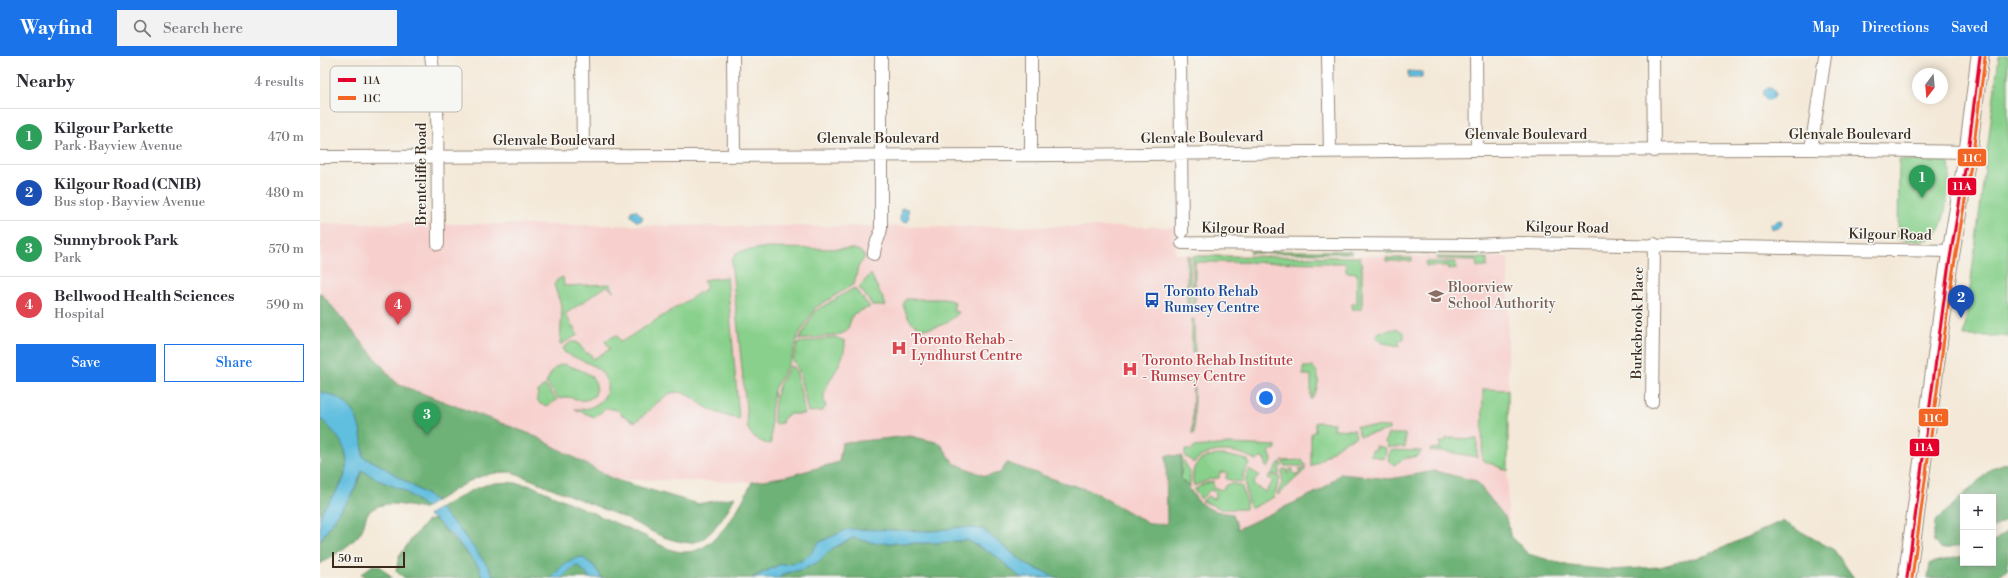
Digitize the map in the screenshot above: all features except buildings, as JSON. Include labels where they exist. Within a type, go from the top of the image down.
[{"type":"main road","points":[[1907,578],[1951,251],[1968,152],[1980,56]]},
{"type":"street","name":"Brentcliffe Road","points":[[431,56],[433,66]]},
{"type":"street","points":[[582,56],[583,156]]},
{"type":"street","points":[[733,56],[734,155]]},
{"type":"street","points":[[874,254],[874,246],[880,236],[881,228],[881,56]]},
{"type":"street","points":[[1031,56],[1031,154]]},
{"type":"street","points":[[1180,56],[1180,153]]},
{"type":"street","points":[[1328,56],[1330,151]]},
{"type":"street","points":[[1476,56],[1477,150]]},
{"type":"street","points":[[1653,56],[1654,151]]},
{"type":"street","points":[[1811,149],[1825,56]]},
{"type":"street","name":"Brentcliffe Road","points":[[437,112],[438,244]]},
{"type":"street","name":"Glenvale Boulevard","points":[[320,157],[1031,154],[1477,150],[1654,151],[1811,149],[1968,152]]},
{"type":"street","name":"Kilgour Road","points":[[1180,153],[1182,237],[1473,245],[1515,243],[1654,244],[1951,251]]},
{"type":"street","name":"Burkebrook Place","points":[[1652,402],[1654,244]]},
{"type":"shaded area","points":[[320,223],[1176,227],[1175,254],[1508,257],[1508,522],[1505,517],[1435,471],[1390,479],[1341,474],[1323,489],[1238,529],[1149,524],[1092,491],[1065,483],[1000,473],[985,476],[954,463],[940,443],[839,462],[788,476],[752,482],[613,479],[533,435],[397,384],[320,292]]},
{"type":"green space","points":[[1999,56],[2008,56],[2008,336],[1964,336]]},
{"type":"green space","points":[[1899,160],[1942,160],[1949,164],[1950,171],[1946,209],[1940,229],[1929,239],[1918,241],[1898,240]]},
{"type":"green space","points":[[762,248],[854,249],[860,251],[865,257],[858,267],[854,284],[815,308],[798,336],[791,360],[774,389],[771,414],[771,444],[758,440],[748,429],[732,269],[732,260],[738,252]]},
{"type":"green space","points":[[1250,251],[1351,251],[1352,253],[1250,253]]},
{"type":"green space","points":[[1386,251],[1484,252],[1485,254],[1386,253]]},
{"type":"green space","points":[[1187,256],[1190,256],[1190,286],[1187,286]]},
{"type":"green space","points":[[1193,256],[1360,257],[1362,266],[1362,309],[1352,309],[1352,304],[1357,304],[1357,273],[1346,272],[1346,263],[1195,262],[1195,304],[1193,304]]},
{"type":"green space","points":[[1437,257],[1487,258],[1487,267],[1477,267],[1477,260],[1437,259]]},
{"type":"green space","points":[[1386,258],[1412,258],[1412,261],[1386,261]]},
{"type":"green space","points":[[1426,262],[1456,262],[1456,269],[1448,269],[1448,266],[1426,266]]},
{"type":"green space","points":[[871,274],[886,305],[885,306],[873,306],[859,287]]},
{"type":"green space","points":[[563,277],[564,286],[611,284],[613,291],[607,286],[565,314],[578,335],[560,345],[562,308],[554,285],[557,280]]},
{"type":"green space","points":[[727,277],[739,419],[712,411],[689,395],[681,392],[667,395],[635,422],[622,415],[617,410],[607,408],[594,417],[575,409],[583,409],[597,404],[606,394],[606,380],[602,373],[594,366],[564,352],[563,348],[571,342],[577,342],[586,353],[590,353],[593,359],[610,349],[605,341],[616,335],[621,342],[707,288],[703,280]]},
{"type":"green space","points":[[854,288],[870,307],[853,314],[847,331],[841,334],[799,340],[815,311]]},
{"type":"green space","points":[[1187,289],[1190,289],[1190,313],[1187,311]]},
{"type":"green space","points":[[320,292],[397,384],[533,435],[613,479],[698,504],[735,497],[726,513],[713,530],[702,540],[690,543],[663,537],[623,517],[512,472],[489,474],[472,480],[436,501],[380,465],[363,457],[361,434],[355,415],[342,401],[332,395],[320,392]]},
{"type":"green space","points":[[906,299],[945,299],[955,302],[953,311],[959,312],[944,324],[931,328],[919,327],[910,320],[907,315],[903,305]]},
{"type":"green space","points":[[1192,319],[1194,319],[1195,353],[1192,353]]},
{"type":"green space","points":[[1397,329],[1404,332],[1404,340],[1399,341],[1399,346],[1383,343],[1376,337],[1379,332]]},
{"type":"green space","points":[[835,337],[845,341],[844,349],[839,365],[825,392],[824,399],[826,407],[822,411],[808,412],[799,371],[793,360],[798,343]]},
{"type":"green space","points":[[564,364],[588,374],[592,378],[595,382],[595,395],[590,399],[585,400],[568,397],[559,399],[546,383],[555,368]]},
{"type":"green space","points":[[790,366],[793,367],[797,374],[805,414],[789,414],[783,419],[782,423],[776,424],[774,423],[775,400],[782,380]]},
{"type":"green space","points":[[1303,367],[1313,367],[1316,371],[1318,379],[1316,392],[1311,400],[1311,375],[1303,375]]},
{"type":"green space","points":[[1193,373],[1194,434],[1192,434]]},
{"type":"green space","points":[[545,385],[557,400],[547,406],[540,404],[537,399],[538,391]]},
{"type":"green space","points":[[1483,389],[1508,390],[1508,471],[1482,460]]},
{"type":"green space","points":[[320,418],[338,434],[344,445],[347,463],[343,480],[320,517]]},
{"type":"green space","points":[[1315,422],[1334,423],[1333,429],[1354,430],[1356,437],[1346,441],[1311,467],[1311,434],[1315,431]]},
{"type":"green space","points":[[1356,426],[1389,427],[1389,430],[1360,436]]},
{"type":"green space","points":[[1388,434],[1405,434],[1405,447],[1388,447],[1385,442]]},
{"type":"green space","points":[[910,436],[940,443],[954,463],[985,476],[1000,473],[1007,463],[1092,491],[1149,524],[1167,524],[1166,455],[1181,456],[1181,480],[1188,486],[1195,497],[1207,508],[1233,514],[1238,529],[1323,489],[1340,474],[1390,479],[1435,471],[1476,481],[1505,517],[1508,522],[1510,535],[1528,554],[1570,566],[1611,570],[1659,567],[1707,555],[1782,521],[1834,550],[1854,578],[1058,578],[1027,565],[982,529],[961,527],[933,531],[876,531],[864,529],[832,537],[818,543],[811,553],[801,561],[779,565],[752,578],[602,578],[594,566],[582,557],[557,572],[551,578],[493,576],[490,569],[457,526],[440,508],[483,486],[493,483],[517,483],[532,486],[645,536],[669,549],[685,552],[696,550],[707,545],[717,536],[734,515],[752,482],[788,476],[839,462],[842,443]]},
{"type":"green space","points":[[1446,438],[1477,439],[1477,457],[1442,451],[1431,451],[1430,449],[1440,448],[1440,442],[1446,442]]},
{"type":"green space","points":[[1231,444],[1276,446],[1276,449],[1269,451],[1272,460],[1268,468],[1265,466],[1265,459],[1260,458],[1257,461],[1242,454],[1233,452],[1224,451],[1207,454],[1193,463],[1189,458],[1185,457],[1185,450],[1193,450],[1193,447]]},
{"type":"green space","points":[[1376,446],[1385,448],[1386,451],[1384,459],[1370,455],[1372,450],[1376,450]]},
{"type":"green space","points":[[1390,450],[1422,451],[1417,456],[1403,459],[1394,465],[1388,460]]},
{"type":"green space","points":[[1224,455],[1248,460],[1249,464],[1244,472],[1242,483],[1226,479],[1227,472],[1220,472],[1219,478],[1210,479],[1194,486],[1193,473],[1197,463],[1209,456]]},
{"type":"green space","points":[[1181,456],[1190,472],[1190,487],[1181,480]]},
{"type":"green space","points":[[1302,460],[1306,466],[1285,466],[1282,461]]},
{"type":"green space","points":[[1280,462],[1282,466],[1279,469],[1279,475],[1271,474]]},
{"type":"green space","points":[[2008,462],[2008,519],[1996,526],[1996,494],[1965,494],[1992,468]]},
{"type":"green space","points":[[1249,469],[1259,475],[1253,484],[1265,492],[1273,481],[1268,478],[1269,475],[1280,477],[1274,497],[1252,508],[1249,506],[1246,487],[1246,478]]},
{"type":"green space","points":[[1283,469],[1288,470],[1286,473],[1288,474],[1290,469],[1293,469],[1293,473],[1297,475],[1300,473],[1299,469],[1306,469],[1278,495],[1282,483]]},
{"type":"green space","points":[[362,470],[378,480],[403,490],[426,507],[423,509],[388,504],[375,508],[367,514],[361,532],[354,541],[320,564],[320,541],[355,489]]},
{"type":"green space","points":[[1213,481],[1213,487],[1222,490],[1226,485],[1232,483],[1242,487],[1246,501],[1246,509],[1222,509],[1202,501],[1208,496],[1212,499],[1215,498],[1216,492],[1210,490],[1201,499],[1194,490],[1203,484]]},
{"type":"green space","points":[[1960,498],[1960,546],[1941,549],[1933,541],[1935,522]]},
{"type":"green space","points":[[435,519],[479,567],[482,578],[403,578],[396,571],[399,557],[410,541],[427,521]]},
{"type":"green space","points":[[2008,530],[2008,569],[1995,578],[1928,578],[1930,563],[1960,557],[1960,566],[1996,566],[1996,540]]},
{"type":"green space","points":[[853,538],[875,543],[935,543],[967,540],[996,556],[1021,578],[779,578],[783,574],[804,569],[818,562],[832,548]]},
{"type":"green space","points":[[373,565],[380,566],[392,578],[366,578],[361,574]]},
{"type":"green space","points":[[579,566],[590,578],[562,578],[565,573],[573,567]]},
{"type":"water","points":[[1408,71],[1422,72],[1422,78],[1408,78]]},
{"type":"water","points":[[1769,88],[1773,90],[1775,94],[1773,98],[1769,100],[1765,98],[1763,94],[1765,90]]},
{"type":"water","points":[[901,209],[908,209],[909,220],[907,222],[900,220]]},
{"type":"water","points":[[636,210],[643,217],[641,221],[636,221],[631,216],[631,211]]},
{"type":"water","points":[[1780,220],[1782,221],[1781,226],[1771,229],[1770,224]]},
{"type":"water","points":[[320,392],[332,395],[342,400],[355,415],[361,434],[363,457],[380,465],[436,501],[426,507],[403,490],[378,480],[362,470],[355,489],[320,541],[320,517],[324,508],[343,480],[347,461],[343,445],[333,431],[320,418]]},
{"type":"water","points":[[440,508],[457,526],[490,569],[493,576],[504,578],[482,578],[479,567],[455,539],[435,519],[428,515]]},
{"type":"water","points":[[961,527],[982,529],[1027,565],[1058,578],[1021,578],[996,556],[967,540],[935,543],[875,543],[853,538],[833,548],[818,562],[804,569],[783,574],[779,578],[752,578],[779,565],[801,561],[811,553],[818,543],[848,529],[933,531]]},
{"type":"water","points":[[582,557],[594,566],[602,578],[590,578],[579,566],[573,567],[562,578],[551,578],[567,562]]},
{"type":"transit line","name":"11A","points":[[1907,578],[1948,270],[1968,152],[1980,56]]},
{"type":"transit line","name":"11C","points":[[1912,578],[1953,271],[1973,153],[1985,57]]},
{"type":"place","name":"Kilgour Parkette","points":[[1922,198]]},
{"type":"place","name":"Bloorview School Authority","points":[[1436,296]]},
{"type":"place","name":"Toronto Rehab Rumsey Centre","points":[[1152,300]]},
{"type":"place","name":"Kilgour Road (CNIB)","points":[[1961,318]]},
{"type":"place","name":"Bellwood Health Sciences","points":[[398,325]]},
{"type":"place","name":"Toronto Rehab - Lyndhurst Centre","points":[[899,348]]},
{"type":"place","name":"Toronto Rehab Institute - Rumsey Centre","points":[[1130,369]]},
{"type":"place","name":"Sunnybrook Park","points":[[427,435]]}]
